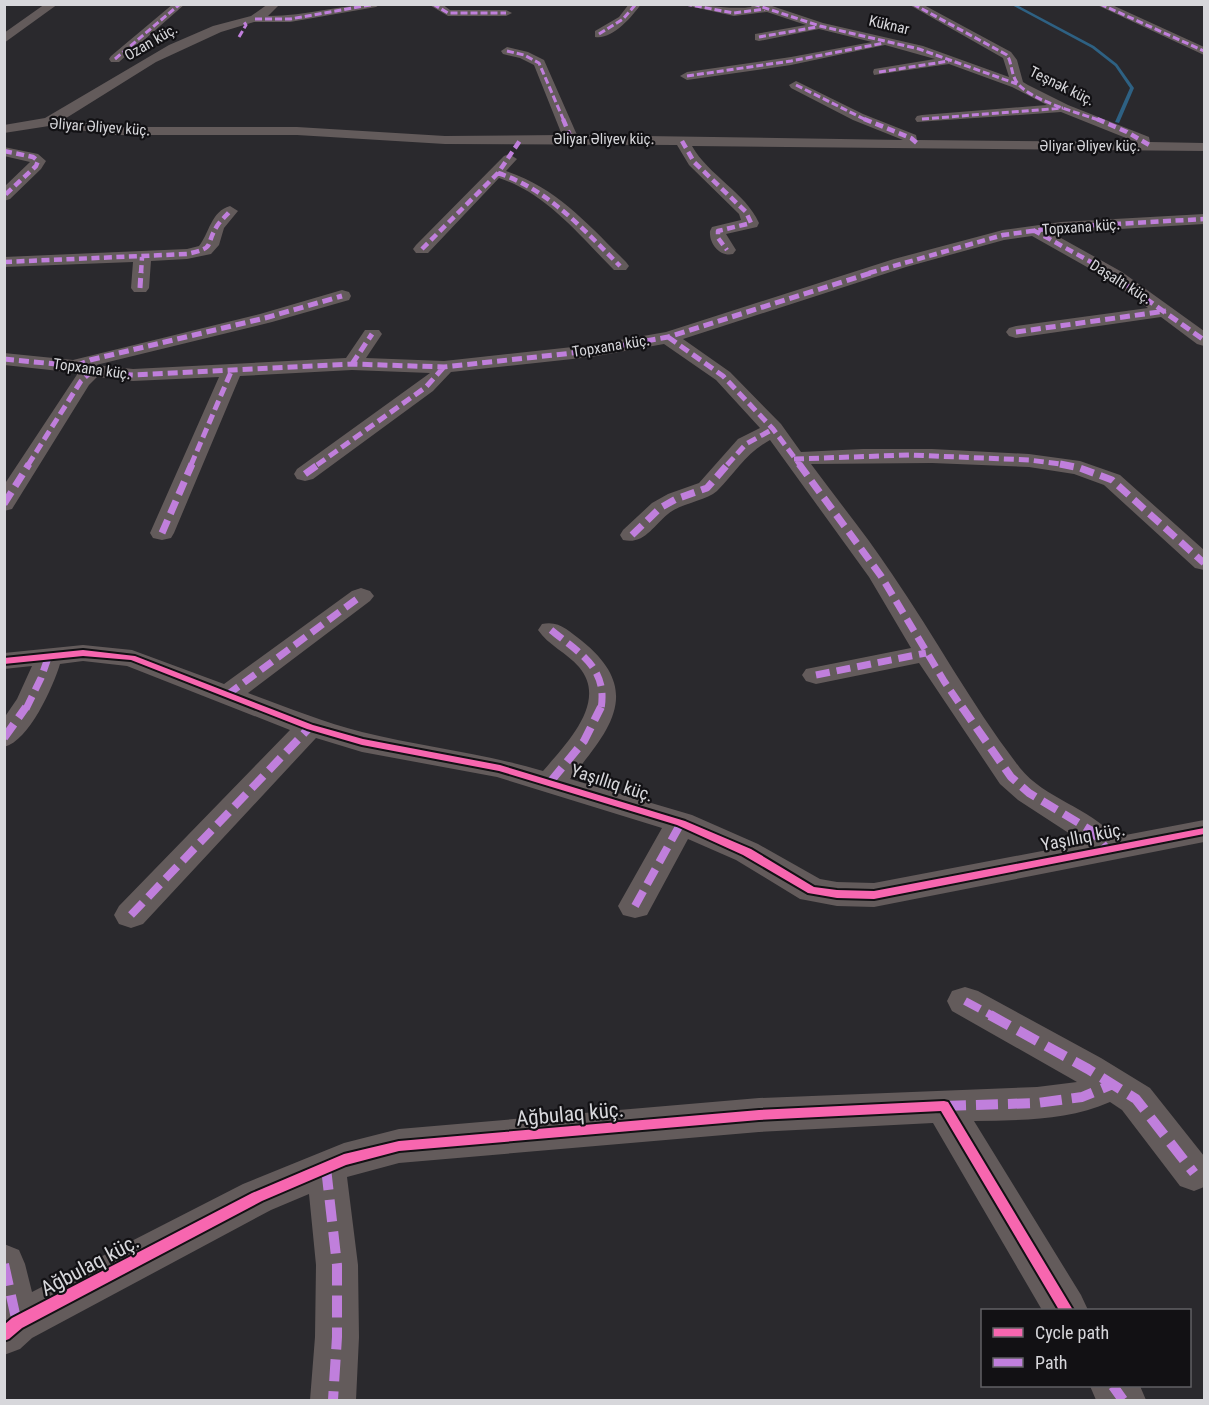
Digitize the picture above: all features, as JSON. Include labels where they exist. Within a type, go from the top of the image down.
[{"type":"street","points":[[4,39],[53,4]]},
{"type":"street","points":[[115,59],[180,4]]},
{"type":"street","name":"Ozan küç.","points":[[49,122],[184,41],[249,21],[268,12],[275,4]]},
{"type":"street","points":[[239,37],[249,21],[290,19],[376,4]]},
{"type":"street","points":[[433,4],[448,13],[506,13]]},
{"type":"street","points":[[599,34],[623,19],[636,4]]},
{"type":"street","points":[[685,4],[734,13],[766,9]]},
{"type":"street","name":"Küknar","points":[[753,4],[820,26],[890,42],[952,60],[1017,84]]},
{"type":"street","name":"Teşnək küç.","points":[[913,4],[1007,55],[1011,60],[1017,84],[1063,108],[1137,137],[1151,146]]},
{"type":"street","points":[[1100,4],[1204,51]]},
{"type":"street","points":[[759,37],[820,26]]},
{"type":"street","points":[[687,76],[791,61],[890,42]]},
{"type":"street","points":[[507,51],[524,55],[538,63],[571,138]]},
{"type":"street","points":[[879,72],[952,60]]},
{"type":"street","points":[[796,85],[858,117],[911,138],[919,145]]},
{"type":"street","points":[[922,119],[1063,108]]},
{"type":"street","name":"Əliyar Əliyev küç.","points":[[4,129],[49,122],[116,131],[283,131],[445,140],[571,138],[919,145],[1204,147]]},
{"type":"street","points":[[422,249],[498,173],[521,139]]},
{"type":"street","points":[[682,141],[694,162],[751,219],[751,223],[718,231],[718,238],[727,250]]},
{"type":"street","points":[[4,151],[33,157],[38,161],[36,166],[4,196]]},
{"type":"street","points":[[498,173],[514,178],[556,204],[620,266]]},
{"type":"street","points":[[4,262],[141,257],[187,254],[205,250],[210,245],[216,227],[230,211]]},
{"type":"street","name":"Topxana küç.","points":[[4,359],[133,375],[231,372],[352,364],[444,367],[591,351],[668,337],[973,242],[1033,230],[1204,219]]},
{"type":"street","name":"Daşaltı küç.","points":[[1033,230],[1116,276],[1204,340]]},
{"type":"street","points":[[140,288],[141,257]]},
{"type":"street","points":[[4,504],[81,381],[84,368],[90,360],[265,318],[342,296]]},
{"type":"street","points":[[1016,332],[1166,311]]},
{"type":"street","points":[[352,364],[372,334]]},
{"type":"street","points":[[668,337],[723,376],[772,429],[881,576],[926,652],[1011,777],[1029,794],[1092,831],[1107,849]]},
{"type":"street","points":[[305,474],[426,387],[444,367]]},
{"type":"street","points":[[162,533],[231,372]]},
{"type":"street","points":[[632,535],[660,508],[676,499],[706,488],[746,444],[772,429]]},
{"type":"street","points":[[794,459],[847,454],[895,454],[1037,461],[1094,470],[1112,480],[1204,563]]},
{"type":"street","points":[[227,695],[361,596]]},
{"type":"street","points":[[551,630],[591,664],[602,682],[603,701],[596,722],[551,782]]},
{"type":"street","points":[[816,675],[926,652]]},
{"type":"street","name":"Yaşıllıq küç.","points":[[4,661],[83,653],[132,658],[310,727],[362,742],[469,760],[551,782],[681,823],[747,852],[812,890],[837,894],[874,895],[1204,831]]},
{"type":"street","points":[[4,738],[32,700],[49,655]]},
{"type":"street","points":[[132,915],[310,727]]},
{"type":"street","points":[[635,906],[681,823]]},
{"type":"street","points":[[965,1001],[1113,1084],[1136,1100],[1194,1173]]},
{"type":"street","name":"Ağbulaq küç.","points":[[11,1329],[257,1197],[344,1160],[399,1146],[759,1115],[1037,1103],[1082,1097],[1113,1084]]},
{"type":"street","points":[[944,1106],[1065,1309]]},
{"type":"street","points":[[326,1168],[337,1265],[337,1337],[333,1401]]},
{"type":"street","points":[[4,1264],[11,1329]]},
{"type":"street","points":[[1114,1387],[1123,1401]]},
{"type":"waterway","points":[[1011,4],[1093,47],[1116,65],[1132,88],[1117,122]]},
{"type":"marked path","points":[[115,59],[180,4]]},
{"type":"marked path","points":[[255,19],[290,19],[376,4]]},
{"type":"marked path","points":[[433,4],[448,13],[506,13]]},
{"type":"marked path","points":[[599,34],[623,19],[636,4]]},
{"type":"marked path","points":[[685,4],[734,13],[765,9]]},
{"type":"marked path","points":[[753,4],[820,26],[919,49],[1017,84]]},
{"type":"marked path","points":[[913,4],[1007,55],[1016,82],[1027,91],[1056,105],[1127,132],[1151,146]]},
{"type":"marked path","points":[[1100,4],[1204,51]]},
{"type":"marked path","points":[[239,37],[246,25],[244,22]]},
{"type":"marked path","points":[[759,37],[817,27]]},
{"type":"marked path","points":[[687,76],[791,61],[884,43]]},
{"type":"marked path","points":[[507,51],[524,55],[539,63],[571,138]]},
{"type":"marked path","points":[[879,72],[949,61]]},
{"type":"marked path","points":[[796,85],[858,117],[911,138],[919,145]]},
{"type":"marked path","points":[[922,119],[1063,108]]},
{"type":"marked path","points":[[422,249],[498,173],[521,139]]},
{"type":"marked path","points":[[682,141],[694,162],[746,212],[751,223],[718,231],[718,238],[727,250]]},
{"type":"marked path","points":[[4,151],[33,157],[38,161],[36,166],[4,196]]},
{"type":"marked path","points":[[498,173],[516,179],[549,198],[579,224],[620,266]]},
{"type":"marked path","points":[[4,262],[187,254],[205,250],[210,245],[216,227],[230,211]]},
{"type":"marked path","points":[[4,359],[76,366],[111,374],[133,375],[352,364],[444,367],[591,351],[668,337],[900,263],[1003,235],[1061,227],[1204,219]]},
{"type":"marked path","points":[[1033,230],[1116,276],[1204,340]]},
{"type":"marked path","points":[[140,288],[142,257]]},
{"type":"marked path","points":[[76,366],[90,360],[265,318],[342,296]]},
{"type":"marked path","points":[[1016,332],[1166,311]]},
{"type":"marked path","points":[[352,364],[372,334]]},
{"type":"marked path","points":[[668,337],[723,376],[773,429],[881,576],[944,681],[1011,777],[1029,793],[1092,831],[1107,849]]},
{"type":"marked path","points":[[305,474],[426,387],[444,367]]},
{"type":"marked path","points":[[4,504],[81,381],[92,371]]},
{"type":"marked path","points":[[162,533],[231,372]]},
{"type":"marked path","points":[[632,535],[660,508],[676,499],[707,488],[746,444],[773,429]]},
{"type":"marked path","points":[[794,459],[863,455],[932,456],[1029,460],[1080,468],[1112,480],[1204,563]]},
{"type":"marked path","points":[[227,695],[361,596]]},
{"type":"marked path","points":[[551,630],[590,663],[600,678],[603,694],[601,710],[594,725],[584,741],[551,781]]},
{"type":"marked path","points":[[816,675],[926,653]]},
{"type":"marked path","points":[[4,738],[31,699],[49,655]]},
{"type":"marked path","points":[[131,915],[310,727]]},
{"type":"marked path","points":[[635,906],[681,823]]},
{"type":"marked path","points":[[965,1001],[1088,1069],[1136,1099],[1194,1173]]},
{"type":"marked path","points":[[944,1106],[1037,1103],[1082,1097],[1113,1084]]},
{"type":"marked path","points":[[326,1168],[337,1265],[337,1337],[333,1400]]},
{"type":"marked path","points":[[4,1264],[17,1323]]},
{"type":"marked path","points":[[1114,1387],[1123,1400]]},
{"type":"cycle path","points":[[4,661],[83,653],[132,658],[310,727],[362,742],[500,768],[681,823],[747,852],[812,890],[837,894],[874,895],[1204,831]]},
{"type":"cycle path","points":[[4,1334],[17,1323],[257,1197],[344,1160],[399,1146],[759,1115],[944,1106],[1065,1309]]}]
